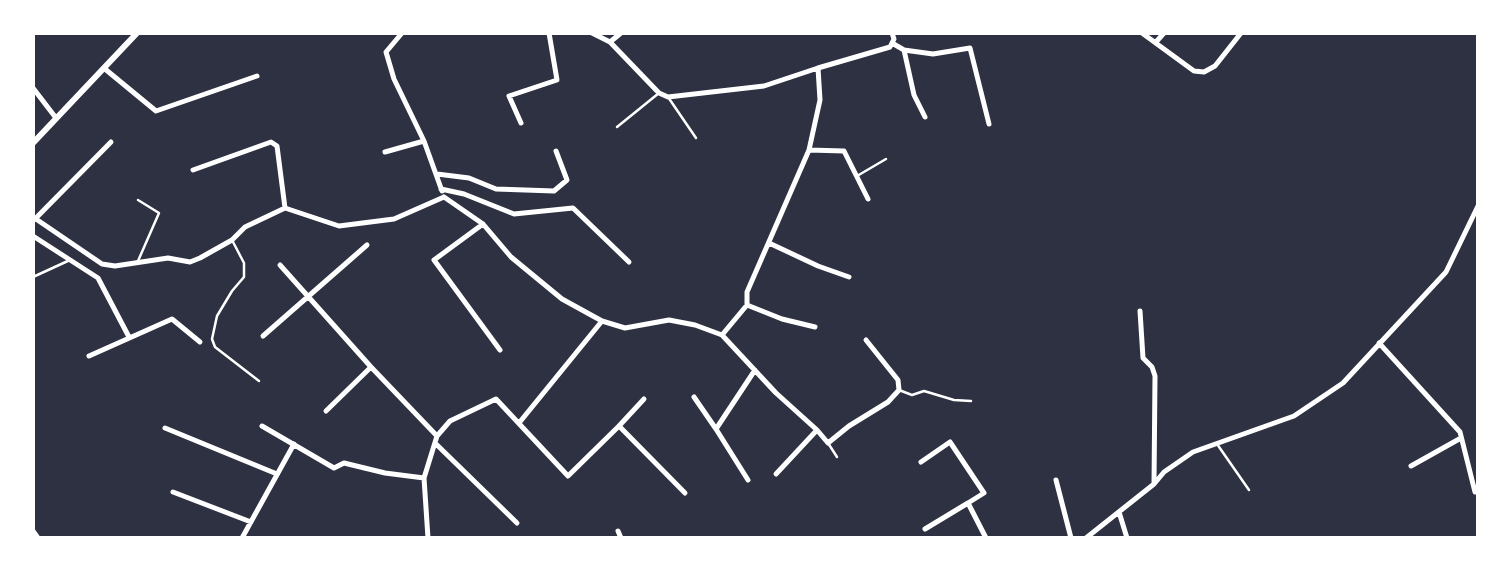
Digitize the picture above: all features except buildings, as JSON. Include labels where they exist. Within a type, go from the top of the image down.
[{"type":"street","points":[[33,143],[137,33]]},
{"type":"street","points":[[402,33],[386,52],[394,79],[425,141],[444,197],[483,224],[511,257],[562,299],[602,321],[625,328],[669,320],[695,325],[722,335],[828,443],[849,426],[888,402],[899,390],[898,380],[866,340]]},
{"type":"street","points":[[521,124],[509,96],[557,80],[549,33]]},
{"type":"street","points":[[592,33],[610,42],[659,93],[668,97],[764,86],[890,47],[894,39],[892,33]]},
{"type":"street","points":[[610,42],[621,33]]},
{"type":"street","points":[[1142,33],[1194,71],[1204,72],[1214,66],[1241,33]]},
{"type":"street","points":[[1156,42],[1164,33]]},
{"type":"street","points":[[892,43],[904,50],[933,54],[970,48],[989,124]]},
{"type":"street","points":[[904,50],[914,95],[925,117]]},
{"type":"street","points":[[722,335],[747,305],[747,292],[808,150],[820,100],[818,68]]},
{"type":"street","points":[[105,69],[156,111],[257,76]]},
{"type":"street","points":[[33,88],[56,118]]},
{"type":"street","points":[[384,152],[425,141]]},
{"type":"street","points":[[111,142],[34,218],[102,264],[115,266],[168,258],[190,262],[232,240],[245,227],[285,208],[339,226],[394,219],[444,197]]},
{"type":"street","points":[[193,170],[271,142],[277,146],[285,208]]},
{"type":"street","points":[[808,150],[844,151],[868,199]]},
{"type":"street","points":[[437,174],[469,178],[496,189],[554,191],[567,180],[556,151]]},
{"type":"street","points":[[441,189],[464,194],[514,214],[573,208],[629,262]]},
{"type":"street","points":[[1086,538],[1154,484],[1164,472],[1193,453],[1294,416],[1343,383],[1446,272],[1478,205]]},
{"type":"street","points":[[483,224],[435,260],[500,351]]},
{"type":"street","points":[[33,236],[98,278],[129,337]]},
{"type":"street","points":[[769,243],[849,277]]},
{"type":"street","points":[[264,336],[367,245]]},
{"type":"street","points":[[279,265],[371,368],[437,436]]},
{"type":"street","points":[[747,305],[782,319],[815,327]]},
{"type":"street","points":[[1140,312],[1143,358],[1152,367],[1155,376],[1154,484]]},
{"type":"street","points":[[89,356],[172,319],[200,342]]},
{"type":"street","points":[[519,423],[602,321]]},
{"type":"street","points":[[1379,343],[1460,432],[1475,492]]},
{"type":"street","points":[[326,411],[371,368]]},
{"type":"street","points":[[716,429],[755,370]]},
{"type":"street","points":[[694,397],[748,480]]},
{"type":"street","points":[[428,538],[424,478],[437,436],[450,421],[496,399],[568,476],[645,400]]},
{"type":"street","points":[[262,426],[334,468],[344,463],[424,478]]},
{"type":"street","points":[[619,426],[685,493]]},
{"type":"street","points":[[165,428],[277,474]]},
{"type":"street","points":[[776,474],[817,430]]},
{"type":"street","points":[[1411,467],[1461,438]]},
{"type":"street","points":[[921,462],[950,442],[984,493],[925,529]]},
{"type":"street","points":[[435,443],[517,523]]},
{"type":"street","points":[[242,538],[294,444]]},
{"type":"street","points":[[1056,480],[1071,538]]},
{"type":"street","points":[[173,492],[251,522]]},
{"type":"street","points":[[968,503],[986,538]]},
{"type":"street","points":[[1119,512],[1127,538]]},
{"type":"street","points":[[33,531],[38,538]]},
{"type":"lane","points":[[617,127],[659,93]]},
{"type":"lane","points":[[668,97],[696,138]]},
{"type":"lane","points":[[857,176],[886,159]]},
{"type":"lane","points":[[138,200],[159,213],[138,261]]},
{"type":"lane","points":[[232,240],[244,263],[244,277],[217,316],[212,339],[215,347],[259,381]]},
{"type":"lane","points":[[33,277],[70,260]]},
{"type":"lane","points":[[899,390],[912,395],[924,391],[954,400],[971,401]]},
{"type":"lane","points":[[828,443],[837,457]]},
{"type":"lane","points":[[1217,444],[1249,490]]}]
